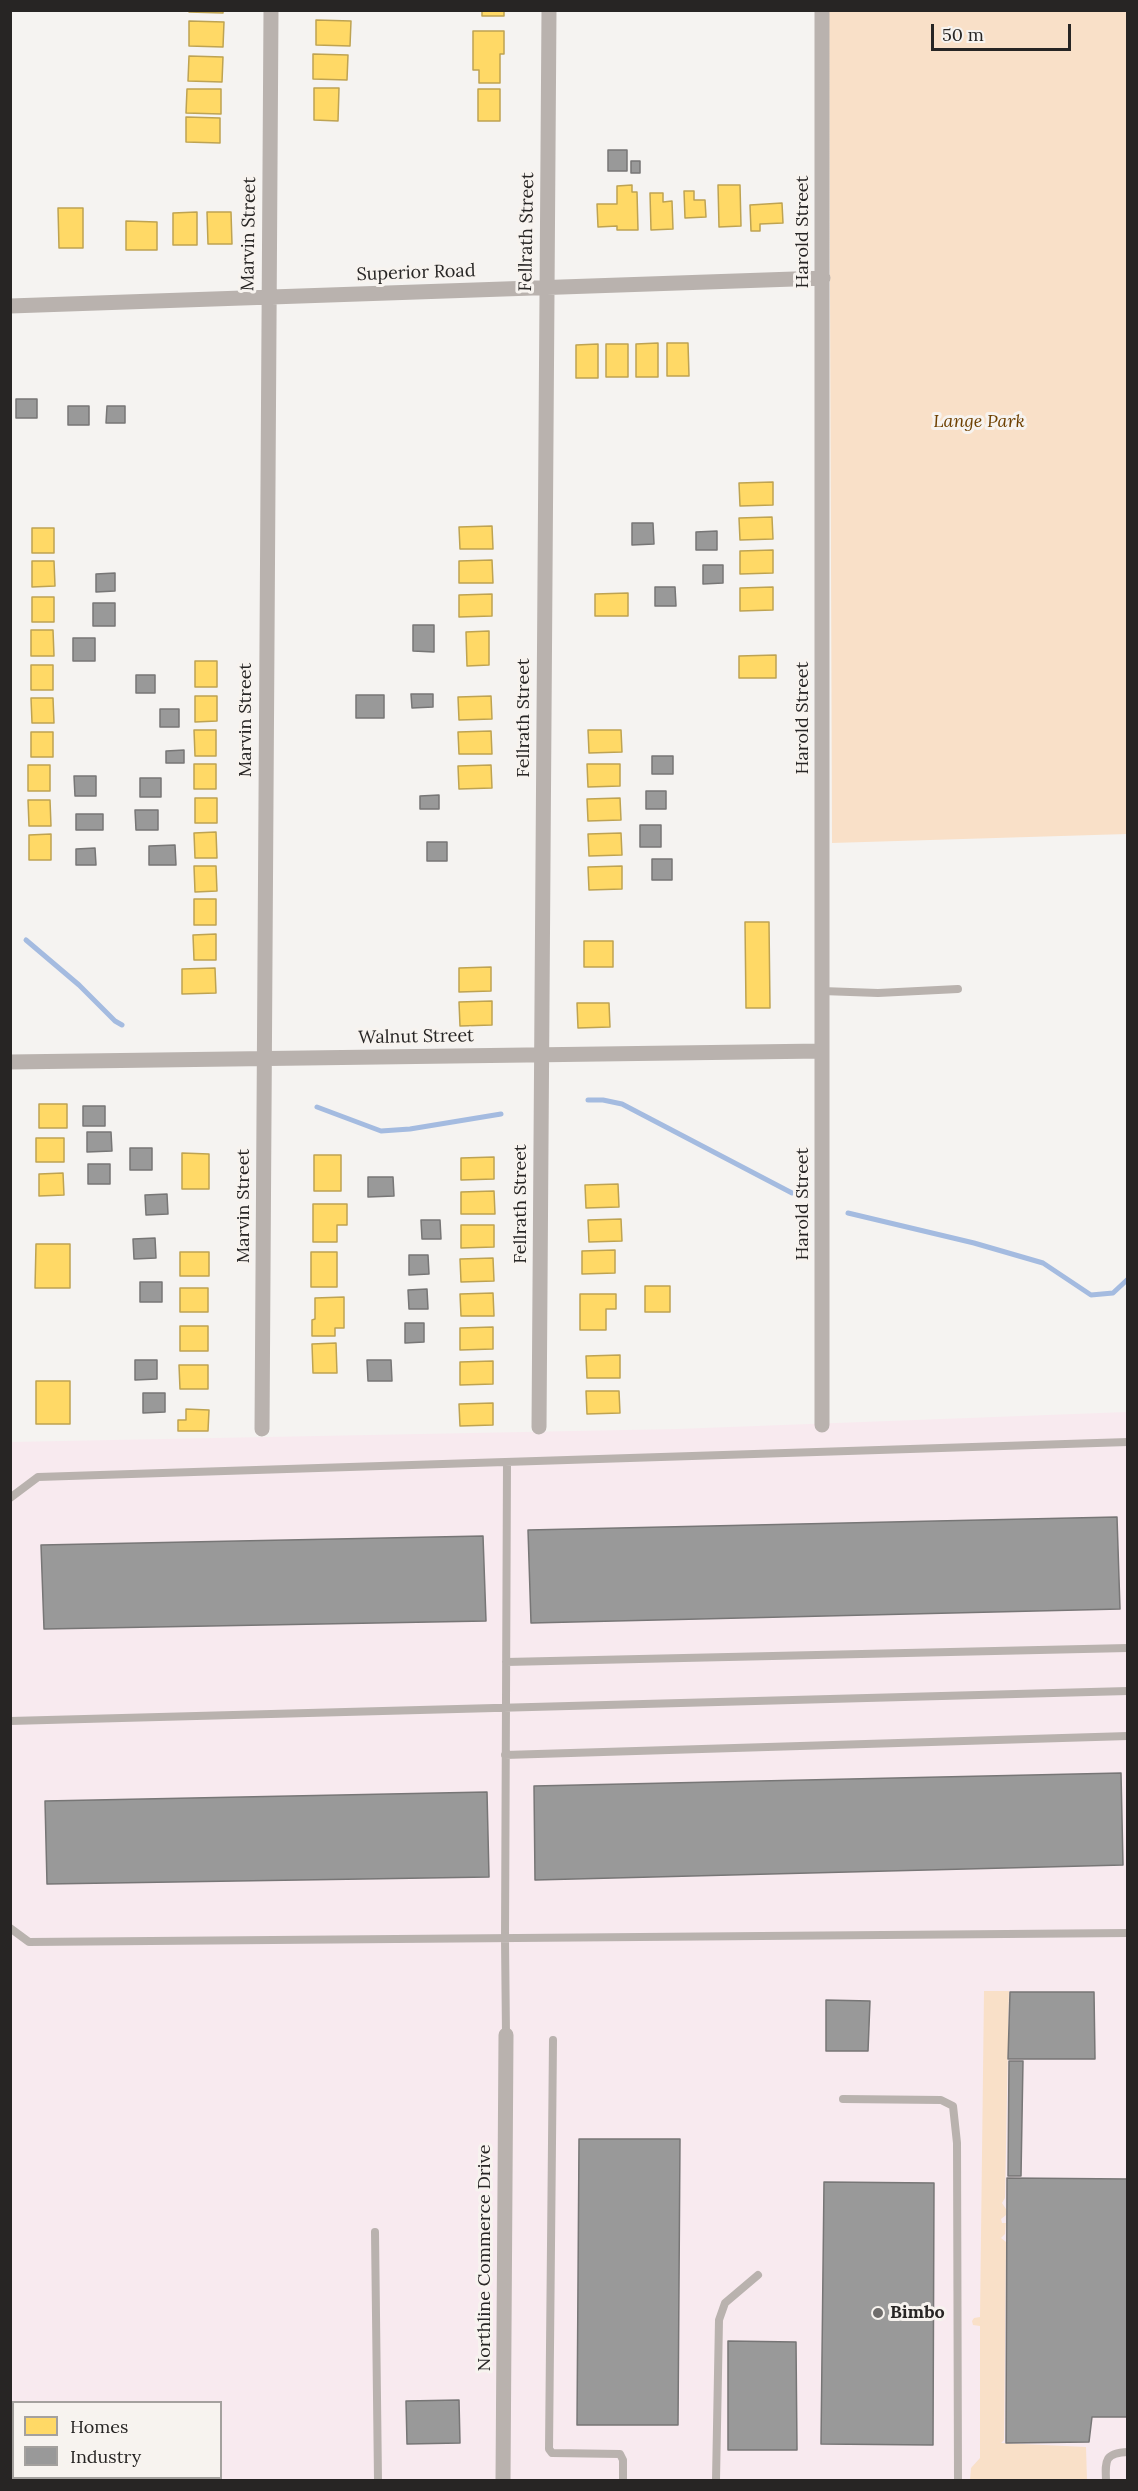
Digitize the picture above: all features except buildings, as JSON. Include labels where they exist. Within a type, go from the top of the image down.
[{"type":"street","name":"Marvin Street","points":[[262,1429],[271,10]]},
{"type":"street","name":"Fellrath Street","points":[[539,1427],[545,287],[549,10]]},
{"type":"street","name":"Harold Street","points":[[822,10],[822,1425]]},
{"type":"street","name":"Superior Road","points":[[10,306],[823,278]]},
{"type":"street","name":"Walnut Street","points":[[10,1062],[822,1051]]},
{"type":"street","name":"Northline Commerce Drive","points":[[503,2481],[506,2035]]},
{"type":"lane","points":[[822,991],[878,993],[958,990]]},
{"type":"lane","points":[[10,1498],[38,1477],[1128,1442]]},
{"type":"lane","points":[[506,2035],[507,1462]]},
{"type":"lane","points":[[506,1662],[1128,1648]]},
{"type":"lane","points":[[10,1721],[1128,1691]]},
{"type":"lane","points":[[506,1755],[1128,1736]]},
{"type":"lane","points":[[10,1928],[29,1942],[1128,1933]]},
{"type":"lane","points":[[553,2040],[549,2449],[552,2454],[620,2454],[623,2481]]},
{"type":"lane","points":[[843,2099],[941,2100],[952,2106],[955,2114],[958,2481]]},
{"type":"lane","points":[[375,2232],[378,2481]]},
{"type":"lane","points":[[716,2481],[719,2320],[725,2303],[758,2275]]},
{"type":"lane","points":[[1106,2481],[1106,2464],[1109,2456],[1116,2452],[1128,2452]]},
{"type":"shaded area","points":[[1127,1412],[1127,2480],[11,2480],[10,1442],[677,1429]]},
{"type":"green space","name":"Lange Park","points":[[829,11],[1127,11],[1127,834],[832,843]]},
{"type":"green space","points":[[984,1991],[1009,1991],[1005,2198],[1002,2203],[1006,2209],[1006,2215],[1001,2219],[1002,2223],[1006,2223],[1005,2234],[1001,2238],[1006,2242],[1004,2440],[1001,2443],[1086,2447],[1087,2480],[970,2480],[971,2468],[980,2458],[980,2326],[973,2325],[972,2321],[980,2317]]},
{"type":"waterway","points":[[26,940],[122,1025]]},
{"type":"waterway","points":[[588,1100],[622,1104],[792,1193]]},
{"type":"waterway","points":[[317,1107],[381,1131],[410,1129],[501,1114]]},
{"type":"waterway","points":[[848,1213],[974,1243],[1043,1263],[1091,1295],[1113,1293],[1128,1279]]},
{"type":"place","name":"Bimbo","points":[[878,2313]]}]
